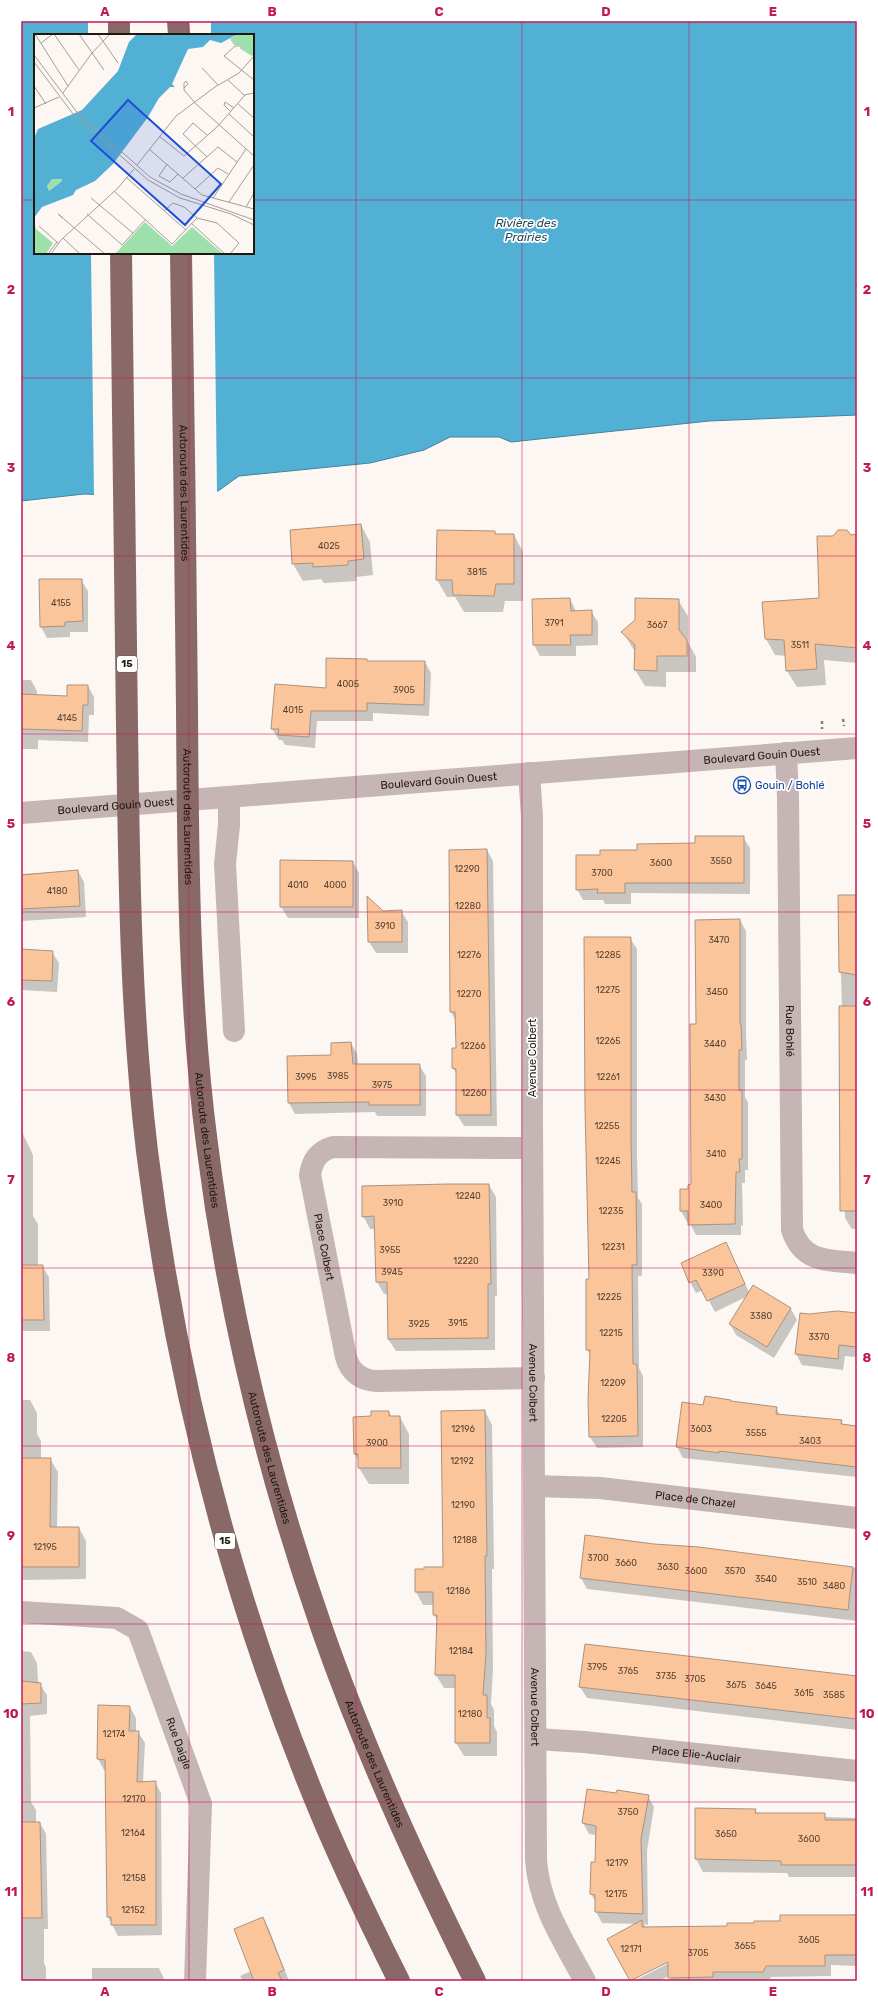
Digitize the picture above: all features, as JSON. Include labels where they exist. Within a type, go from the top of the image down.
[{"type":"highway","points":[[119,21],[119,34]]},
{"type":"highway","points":[[178,21],[179,34]]},
{"type":"highway","name":"15","points":[[121,254],[130,898],[133,994],[147,1152],[170,1296],[198,1434],[230,1556],[263,1660],[310,1788],[346,1870],[399,1981]]},
{"type":"highway","name":"Autoroute des Laurentides","points":[[182,254],[189,854],[192,972],[199,1072],[210,1172],[234,1310],[255,1406],[287,1523],[322,1629],[362,1736],[423,1874],[475,1981]]},
{"type":"street","name":"Boulevard Gouin Ouest","points":[[21,813],[857,748]]},
{"type":"street","name":"Rue Bohlé","points":[[786,753],[788,797],[792,1230],[797,1242],[812,1256],[825,1260],[857,1263]]},
{"type":"street","name":"Avenue Colbert","points":[[529,773],[532,817],[532,1148],[536,1860],[539,1884],[551,1918],[585,1981]]},
{"type":"street","points":[[229,797],[229,825],[225,864],[234,1031]]},
{"type":"street","name":"Place Colbert","points":[[532,1148],[333,1147],[321,1152],[316,1158],[310,1174],[346,1356],[354,1372],[364,1379],[376,1381],[534,1378]]},
{"type":"street","name":"Place de Chazel","points":[[534,1486],[600,1488],[857,1518]]},
{"type":"street","name":"Rue Daigle","points":[[21,1612],[117,1618],[138,1630],[201,1804],[195,1981]]},
{"type":"street","name":"Place Elie-Auclair","points":[[536,1739],[584,1742],[857,1771]]},
{"type":"water","name":"Rivière des Prairies","points":[[21,21],[857,21],[857,415],[709,421],[511,442],[499,437],[450,437],[424,450],[370,463],[239,476],[218,491],[139,496],[84,494],[21,501]]},
{"type":"pier","points":[[88,21],[211,21],[211,34],[88,34]]},
{"type":"pier","points":[[91,254],[214,254],[217,493],[139,498],[94,496]]},
{"type":"building","points":[[361,524],[364,559],[348,561],[348,565],[313,567],[313,563],[292,564],[290,530]]},
{"type":"building","points":[[437,530],[495,531],[495,534],[514,534],[514,584],[496,584],[494,596],[453,595],[452,580],[436,580]]},
{"type":"building","points":[[838,530],[847,530],[851,535],[857,534],[857,648],[815,644],[817,669],[786,671],[784,640],[765,639],[762,602],[819,598],[817,536],[833,536]]},
{"type":"building","points":[[39,579],[82,579],[83,621],[65,622],[65,626],[40,627]]},
{"type":"building","points":[[570,598],[571,611],[592,610],[592,635],[570,635],[571,645],[533,645],[532,599]]},
{"type":"building","points":[[635,598],[679,599],[679,630],[687,640],[687,656],[657,656],[657,671],[634,670],[635,645],[621,632],[635,620]]},
{"type":"building","points":[[326,658],[367,659],[367,661],[425,661],[424,705],[367,703],[367,711],[311,711],[309,737],[278,735],[279,729],[271,729],[275,684],[326,688]]},
{"type":"building","points":[[67,685],[88,685],[88,705],[83,705],[82,731],[21,729],[21,694],[67,696]]},
{"type":"building","points":[[695,836],[744,836],[744,883],[625,883],[625,893],[597,893],[598,889],[576,890],[576,855],[600,855],[600,850],[637,850],[637,844],[695,843]]},
{"type":"building","points":[[487,849],[491,1115],[456,1115],[456,1069],[452,1068],[452,1048],[456,1048],[455,1012],[450,1012],[449,850]]},
{"type":"building","points":[[280,860],[353,861],[353,907],[280,907]]},
{"type":"building","points":[[78,870],[80,906],[21,909],[21,875]]},
{"type":"building","points":[[838,895],[857,895],[857,975],[839,972]]},
{"type":"building","points":[[367,896],[383,911],[402,910],[402,942],[368,942]]},
{"type":"building","points":[[740,919],[740,1024],[742,1050],[739,1050],[739,1090],[742,1090],[742,1159],[739,1159],[740,1172],[736,1172],[735,1224],[688,1225],[688,1211],[680,1211],[680,1189],[688,1189],[688,1185],[691,1184],[690,1024],[696,1024],[695,920]]},
{"type":"building","points":[[584,937],[631,937],[631,1142],[632,1192],[636,1192],[637,1265],[632,1265],[633,1364],[637,1364],[638,1436],[589,1437],[588,1400],[590,1350],[586,1350],[586,1279],[589,1279],[585,1108]]},
{"type":"building","points":[[21,949],[53,951],[52,981],[21,980]]},
{"type":"building","points":[[839,1006],[857,1006],[857,1211],[840,1211]]},
{"type":"building","points":[[351,1042],[353,1064],[420,1064],[420,1105],[369,1105],[369,1102],[288,1103],[287,1056],[331,1055],[331,1043]]},
{"type":"building","points":[[489,1184],[491,1284],[488,1284],[488,1338],[388,1339],[387,1282],[376,1282],[374,1216],[362,1217],[362,1186]]},
{"type":"building","points":[[726,1242],[745,1284],[707,1301],[696,1280],[689,1283],[681,1263]]},
{"type":"building","points":[[21,1265],[43,1265],[44,1320],[21,1320]]},
{"type":"building","points":[[753,1285],[791,1308],[767,1347],[729,1324]]},
{"type":"building","points":[[837,1311],[857,1313],[857,1347],[839,1345],[838,1359],[795,1354],[800,1313],[809,1314]]},
{"type":"building","points":[[705,1396],[777,1407],[776,1414],[842,1420],[841,1424],[857,1426],[857,1467],[719,1451],[719,1453],[676,1447],[682,1402],[703,1405]]},
{"type":"building","points":[[485,1410],[487,1556],[485,1556],[486,1654],[483,1695],[487,1695],[487,1718],[490,1718],[490,1743],[455,1743],[455,1675],[435,1675],[437,1615],[433,1615],[433,1592],[415,1592],[415,1569],[424,1569],[424,1567],[443,1567],[441,1411]]},
{"type":"building","points":[[371,1411],[389,1411],[389,1416],[400,1416],[401,1468],[358,1468],[358,1454],[354,1454],[353,1417],[371,1416]]},
{"type":"building","points":[[21,1458],[51,1458],[50,1527],[79,1527],[79,1567],[21,1567]]},
{"type":"building","points":[[585,1535],[654,1544],[699,1547],[853,1567],[848,1610],[580,1578]]},
{"type":"building","points":[[585,1644],[857,1676],[857,1719],[579,1687]]},
{"type":"building","points":[[21,1681],[41,1683],[41,1703],[21,1704]]},
{"type":"building","points":[[98,1705],[130,1706],[129,1731],[139,1731],[137,1782],[156,1781],[156,1925],[111,1925],[111,1917],[107,1917],[105,1760],[97,1759]]},
{"type":"building","points":[[587,1789],[616,1793],[617,1790],[649,1795],[641,1839],[643,1914],[595,1912],[595,1895],[590,1894],[591,1862],[595,1862],[596,1826],[582,1823]]},
{"type":"building","points":[[695,1808],[756,1809],[755,1813],[825,1813],[825,1820],[857,1820],[857,1865],[781,1865],[781,1861],[695,1859]]},
{"type":"building","points":[[21,1822],[40,1822],[42,1918],[21,1918]]},
{"type":"building","points":[[780,1915],[857,1915],[857,1955],[825,1955],[825,1966],[766,1966],[763,1972],[713,1972],[713,1977],[668,1978],[668,1962],[630,1981],[607,1939],[642,1920],[642,1927],[727,1926],[727,1923],[780,1921]]},
{"type":"building","points":[[263,1917],[284,1970],[278,1973],[282,1981],[254,1981],[234,1929]]},
{"type":"place","name":"Gouin / Bohlé","points":[[742,785]]}]
